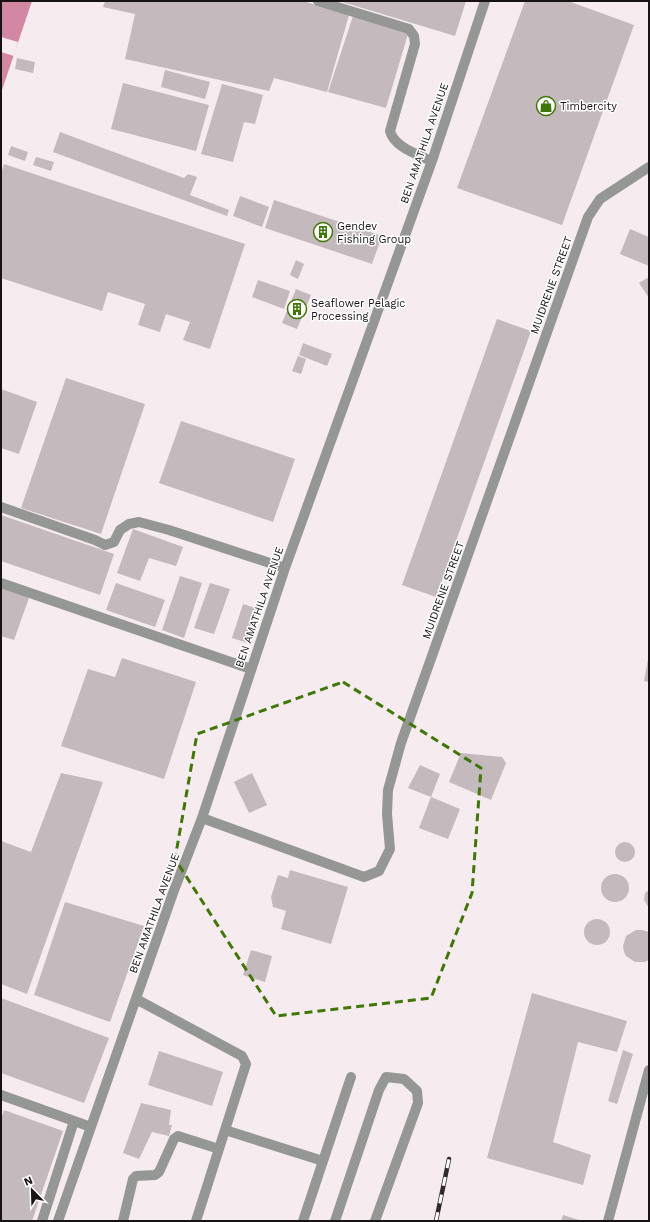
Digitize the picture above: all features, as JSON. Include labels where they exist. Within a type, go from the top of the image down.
[{"type":"street","points":[[318,1],[409,29],[414,36],[415,44],[390,131],[391,138],[397,143],[431,161]]},
{"type":"street","name":"BEN AMATHILA AVENUE","points":[[58,1221],[173,892],[202,818],[284,568],[431,161],[486,1]]},
{"type":"street","name":"MUIDRENE STREET","points":[[202,818],[364,877],[379,871],[390,849],[387,814],[388,790],[401,743],[588,217],[600,199],[649,167]]},
{"type":"street","points":[[1,507],[105,545],[114,542],[120,530],[129,524],[139,522],[170,530],[284,568]]},
{"type":"street","points":[[1,582],[251,669]]},
{"type":"street","points":[[136,999],[245,1060],[246,1064],[196,1221]]},
{"type":"street","points":[[608,1221],[649,1070]]},
{"type":"street","points":[[303,1221],[352,1077]]},
{"type":"street","points":[[335,1221],[379,1090],[386,1077],[404,1079],[418,1091],[418,1103],[375,1221]]},
{"type":"street","points":[[1,1096],[90,1127]]},
{"type":"street","points":[[42,1221],[74,1121]]},
{"type":"street","points":[[225,1130],[323,1161]]},
{"type":"street","points":[[123,1221],[133,1179],[136,1176],[155,1175],[159,1172],[174,1140],[178,1136],[219,1149]]},
{"type":"highlighted area","points":[[343,682],[481,768],[472,893],[431,998],[276,1016],[175,859],[197,734]]},
{"type":"shaded area","points":[[1,1],[32,1],[1,93]]},
{"type":"pier","points":[[1,37],[18,42],[14,56],[1,52]]},
{"type":"building","points":[[105,1],[303,1],[349,15],[327,92],[274,78],[269,91],[125,59],[135,14],[103,7]]},
{"type":"building","points":[[339,1],[466,1],[455,36]]},
{"type":"building","name":"Timbercity","points":[[525,1],[568,1],[634,25],[562,225],[457,188]]},
{"type":"building","points":[[354,13],[408,34],[386,108],[328,92]]},
{"type":"building","points":[[17,58],[35,62],[33,73],[15,69]]},
{"type":"building","points":[[165,70],[210,82],[205,99],[161,87]]},
{"type":"building","points":[[123,83],[209,105],[196,151],[111,129]]},
{"type":"building","points":[[222,84],[263,95],[255,124],[244,122],[233,162],[201,154]]},
{"type":"building","points":[[60,132],[184,178],[188,174],[197,177],[190,195],[229,210],[227,216],[53,152]]},
{"type":"building","points":[[11,146],[28,152],[25,161],[8,155]]},
{"type":"building","points":[[36,157],[54,162],[51,171],[33,165]]},
{"type":"building","points":[[4,164],[245,244],[210,349],[183,340],[190,322],[166,314],[160,332],[138,325],[145,304],[108,292],[102,311],[1,278],[1,174]]},
{"type":"building","points":[[240,196],[269,207],[262,227],[233,216]]},
{"type":"building","name":"Gendev Fishing Group","points":[[274,200],[382,236],[372,264],[265,228]]},
{"type":"building","points":[[630,229],[649,237],[649,266],[620,254]]},
{"type":"building","points":[[296,260],[304,264],[298,279],[290,275]]},
{"type":"building","points":[[649,277],[649,298],[639,283]]},
{"type":"building","points":[[258,280],[290,291],[284,309],[252,297]]},
{"type":"building","name":"Seaflower Pelagic Processing","points":[[296,289],[311,295],[297,329],[282,323]]},
{"type":"building","points":[[497,319],[531,331],[436,597],[402,585]]},
{"type":"building","points":[[303,343],[332,354],[327,366],[299,355]]},
{"type":"building","points":[[298,356],[306,359],[301,374],[292,371]]},
{"type":"building","points":[[66,378],[145,404],[101,534],[21,508]]},
{"type":"building","points":[[1,389],[37,402],[19,454],[1,448]]},
{"type":"building","points":[[181,421],[295,459],[273,522],[159,483]]},
{"type":"building","points":[[1,515],[114,554],[100,595],[1,561]]},
{"type":"building","points":[[133,529],[183,547],[176,566],[149,558],[140,581],[117,573]]},
{"type":"building","points":[[180,576],[202,583],[184,638],[162,630]]},
{"type":"building","points":[[116,583],[165,600],[155,627],[106,610]]},
{"type":"building","points":[[210,583],[230,589],[214,634],[194,628]]},
{"type":"building","points":[[1,585],[30,595],[14,640],[1,636]]},
{"type":"building","points":[[243,604],[258,609],[248,643],[232,638]]},
{"type":"building","points":[[122,658],[196,682],[164,779],[61,746],[88,669],[115,677]]},
{"type":"building","points":[[649,659],[649,682],[644,681]]},
{"type":"building","points":[[461,753],[502,757],[506,763],[491,800],[449,782]]},
{"type":"building","points":[[420,765],[440,774],[431,797],[408,788]]},
{"type":"building","points":[[61,773],[103,782],[27,994],[1,984],[1,841],[31,852]]},
{"type":"building","points":[[252,773],[267,805],[249,813],[234,782]]},
{"type":"building","points":[[431,797],[460,809],[448,839],[419,828]]},
{"type":"building","points":[[621,842],[629,842],[635,848],[635,856],[629,862],[621,862],[615,856],[615,848]]},
{"type":"building","points":[[290,870],[348,887],[331,944],[281,929],[286,911],[273,907],[271,897],[278,875],[288,878]]},
{"type":"building","points":[[615,874],[621,875],[625,878],[628,882],[628,894],[625,898],[621,901],[615,902],[609,901],[605,898],[602,894],[601,888],[602,882],[605,878],[609,875]]},
{"type":"building","points":[[649,890],[649,908],[644,900],[645,893]]},
{"type":"building","points":[[65,902],[144,926],[110,1022],[34,995]]},
{"type":"building","points":[[597,919],[606,923],[610,932],[606,941],[597,945],[588,941],[584,932],[588,923]]},
{"type":"building","points":[[636,930],[649,932],[649,960],[645,962],[635,962],[626,956],[624,952],[623,946],[626,936]]},
{"type":"building","points":[[251,950],[272,956],[265,982],[243,975]]},
{"type":"building","points":[[532,993],[627,1021],[617,1052],[578,1042],[553,1142],[591,1155],[583,1185],[487,1158]]},
{"type":"building","points":[[1,998],[109,1038],[84,1103],[1,1073]]},
{"type":"building","points":[[623,1050],[633,1054],[617,1104],[608,1101]]},
{"type":"building","points":[[159,1051],[223,1072],[212,1106],[148,1085]]},
{"type":"building","points":[[141,1103],[171,1110],[169,1125],[172,1125],[169,1136],[152,1132],[139,1159],[123,1153]]},
{"type":"building","points":[[4,1110],[63,1131],[32,1221],[1,1221],[1,1119]]},
{"type":"building","points":[[563,1215],[582,1221],[561,1221]]},
{"type":"railway","points":[[436,1221],[449,1159]]},
{"type":"place","name":"Timbercity","points":[[546,106]]},
{"type":"place","name":"Gendev Fishing Group","points":[[323,232]]},
{"type":"place","name":"Seaflower Pelagic Processing","points":[[297,309]]}]
